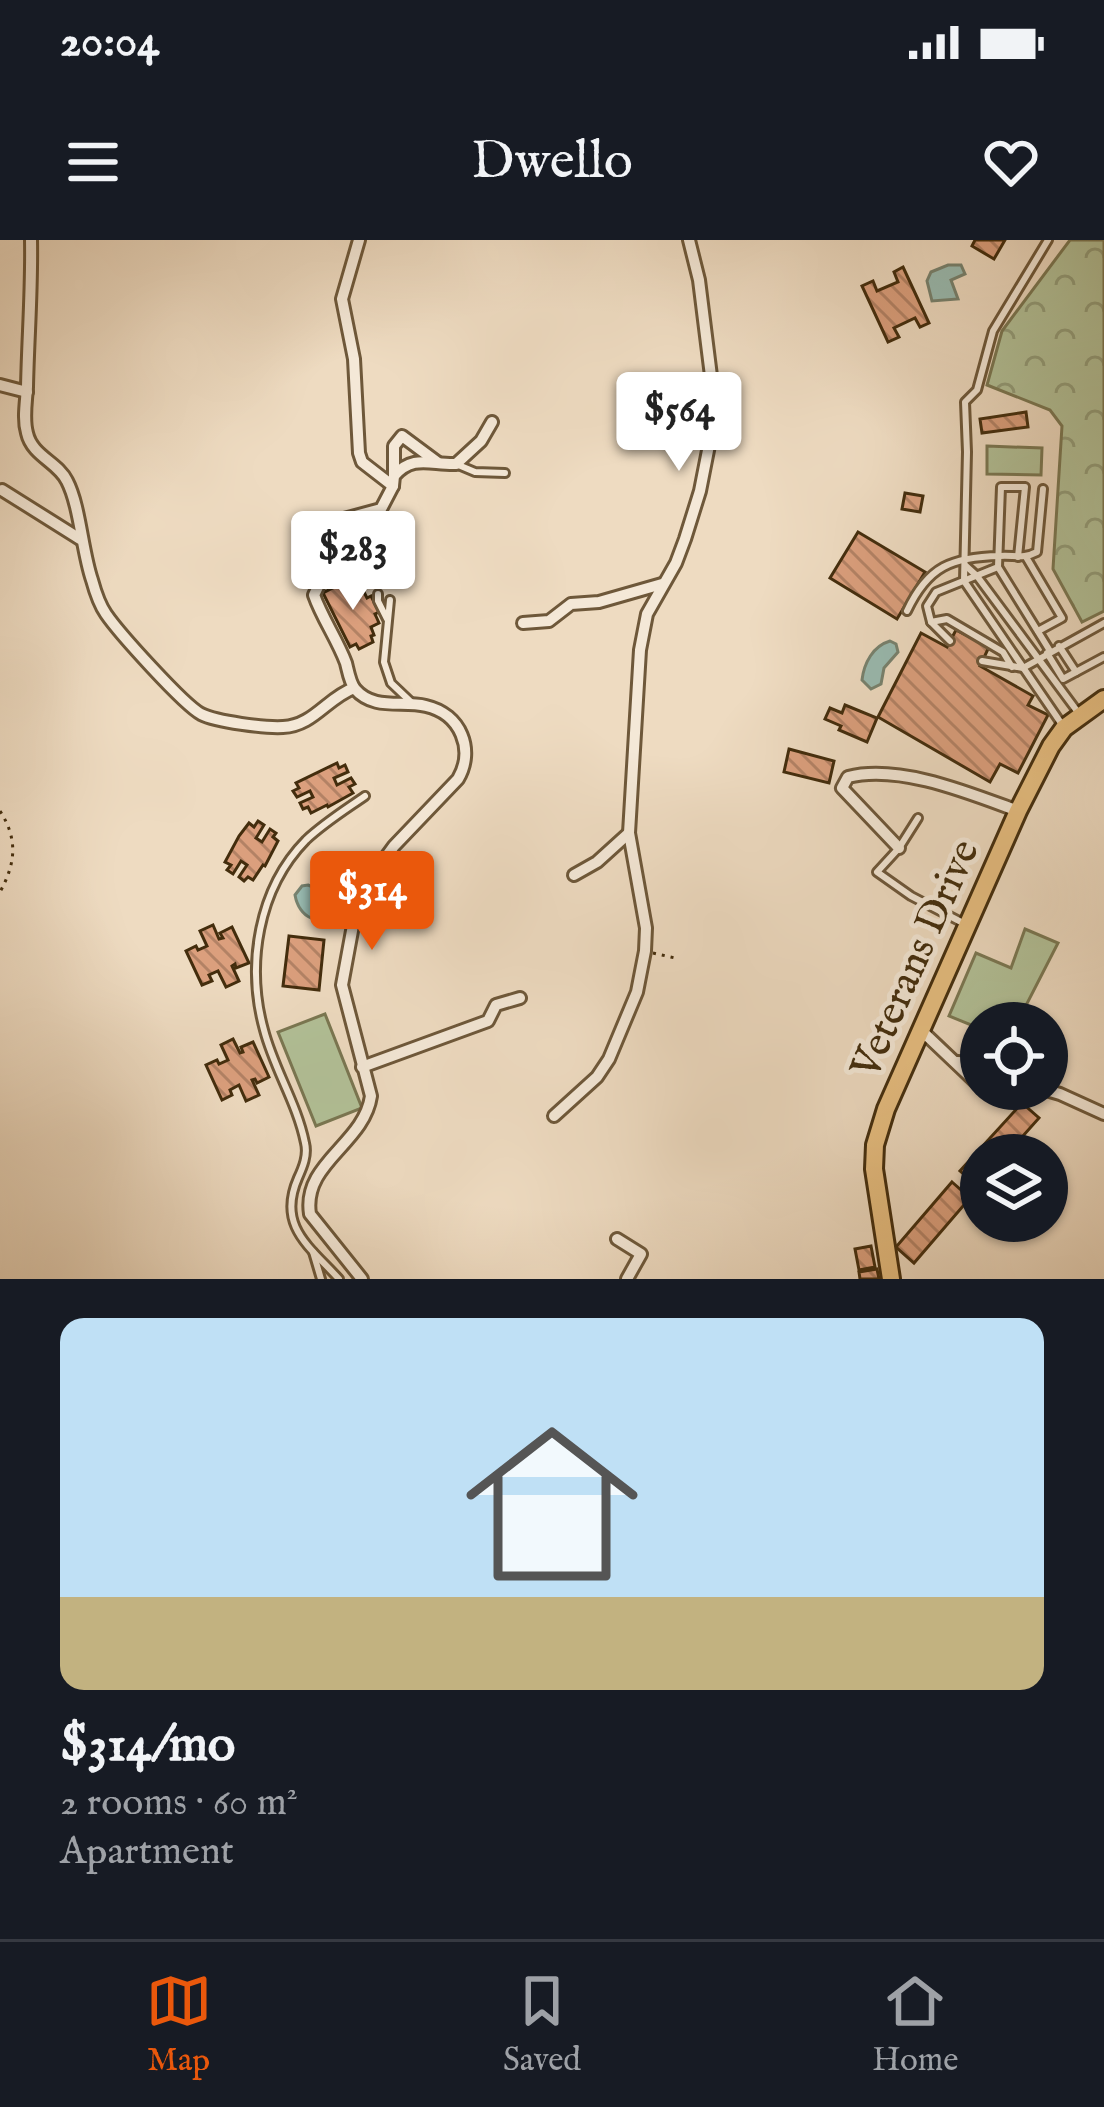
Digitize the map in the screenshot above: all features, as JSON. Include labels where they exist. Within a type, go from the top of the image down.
[{"type":"main road","name":"Veterans Drive","points":[[891,1279],[874,1169],[875,1145],[886,1109],[1051,746],[1064,728],[1104,699]]},
{"type":"street","points":[[31,240],[27,437],[70,485],[102,609],[202,714],[251,725],[300,725],[340,693],[354,688]]},
{"type":"street","points":[[359,240],[343,299],[354,359],[359,453],[362,462],[393,481]]},
{"type":"street","points":[[554,1116],[597,1077],[609,1059],[637,992],[645,951],[646,928],[629,833],[640,650],[647,614],[685,539],[712,430],[712,384],[689,240]]},
{"type":"street","points":[[0,385],[27,392]]},
{"type":"street","points":[[362,1279],[310,1214],[308,1203],[321,1169],[362,1124],[371,1096],[342,985],[355,920],[372,875],[458,778],[465,766],[465,742],[458,725],[446,715],[427,706],[375,703],[354,688],[314,590],[334,556],[336,533],[344,519],[381,509],[397,471],[415,461],[456,464],[481,441],[492,422]]},
{"type":"street","points":[[393,481],[394,446],[402,436],[439,463]]},
{"type":"street","points":[[2,490],[80,538]]},
{"type":"street","points":[[523,623],[549,621],[572,604],[599,602],[662,584]]},
{"type":"street","points":[[898,848],[849,798],[842,788],[848,777],[888,773],[1018,811]]},
{"type":"street","points":[[574,875],[597,862],[629,833]]},
{"type":"street","points":[[362,1067],[488,1021],[496,1005],[520,998]]},
{"type":"street","points":[[921,1030],[960,1066]]},
{"type":"street","points":[[1068,1099],[1104,1114]]},
{"type":"street","points":[[616,1239],[640,1254],[627,1279]]},
{"type":"lane","points":[[1048,240],[993,331],[977,390],[965,402],[964,580],[1064,728]]},
{"type":"lane","points":[[456,464],[475,472],[505,473]]},
{"type":"lane","points":[[1038,631],[1062,617],[1022,557],[1025,487],[1001,487],[998,567],[1063,679],[1104,657]]},
{"type":"lane","points":[[907,610],[923,582],[950,562],[1037,552],[1042,489]]},
{"type":"lane","points":[[965,563],[1080,715]]},
{"type":"lane","points":[[950,641],[931,622],[927,606],[936,592],[998,567]]},
{"type":"lane","points":[[385,602],[384,662],[391,683],[414,706]]},
{"type":"lane","points":[[931,622],[946,619],[1003,652],[1012,667]]},
{"type":"lane","points":[[982,662],[1023,668],[1104,623]]},
{"type":"lane","points":[[1060,646],[1076,672]]},
{"type":"lane","points":[[339,1279],[297,1232],[290,1211],[290,1194],[308,1150],[263,1029],[258,938],[274,883],[302,844],[365,796]]},
{"type":"lane","points":[[917,818],[878,872],[910,896],[968,926]]},
{"type":"lane","points":[[954,1060],[960,1060]]},
{"type":"lane","points":[[312,1249],[320,1279]]},
{"type":"path","points":[[0,812],[10,828],[14,860],[0,892]]},
{"type":"path","points":[[645,951],[675,958]]},
{"type":"green space","points":[[1070,240],[1104,240],[1104,611],[1082,622],[1053,569],[1062,426],[1050,410],[987,385],[1002,331]]},
{"type":"green space","points":[[987,446],[1042,448],[1041,475],[987,474]]},
{"type":"green space","points":[[1025,929],[1058,943],[1028,1002],[960,1002],[960,1020],[949,1016],[976,953],[1011,968]]},
{"type":"green space","points":[[325,1014],[362,1108],[316,1126],[278,1032]]},
{"type":"water","points":[[961,265],[965,274],[951,280],[958,299],[932,301],[927,281],[931,272]]},
{"type":"water","points":[[890,641],[898,652],[884,668],[881,684],[871,689],[862,680],[865,667],[874,651]]},
{"type":"water","points":[[308,885],[319,895],[328,886],[333,890],[330,898],[335,907],[323,918],[305,915],[297,903],[295,895]]},
{"type":"building","points":[[975,240],[1005,240],[994,259],[972,246]]},
{"type":"building","points":[[903,267],[929,323],[920,327],[915,318],[894,328],[899,337],[888,342],[862,286],[873,281],[877,291],[898,282],[894,272]]},
{"type":"building","points":[[1026,412],[1028,427],[982,433],[980,419]]},
{"type":"building","points":[[905,493],[923,496],[920,512],[902,509]]},
{"type":"building","points":[[858,532],[925,572],[897,619],[830,578]]},
{"type":"building","points":[[352,578],[359,591],[371,596],[379,612],[375,614],[379,623],[371,627],[373,642],[359,649],[356,644],[350,647],[323,593]]},
{"type":"building","points":[[956,630],[989,647],[980,666],[1033,696],[1028,705],[1048,715],[1018,773],[1000,764],[990,782],[878,717],[921,633],[947,647]]},
{"type":"building","points":[[845,705],[877,718],[867,742],[825,719],[830,708],[842,713]]},
{"type":"building","points":[[789,749],[834,761],[829,783],[784,772]]},
{"type":"building","points":[[337,763],[348,772],[334,778],[337,785],[351,778],[353,793],[311,813],[308,807],[303,809],[300,803],[313,797],[310,791],[297,797],[296,783]]},
{"type":"building","points":[[258,821],[264,825],[256,838],[262,842],[270,829],[278,841],[265,866],[253,880],[244,881],[239,877],[247,865],[241,861],[233,874],[225,862],[249,823],[254,827]]},
{"type":"building","points":[[213,925],[219,939],[223,938],[220,933],[232,927],[249,963],[232,966],[239,981],[226,987],[218,971],[202,985],[186,951],[207,946],[200,931]]},
{"type":"building","points":[[289,936],[324,940],[319,990],[283,986]]},
{"type":"building","points":[[233,1039],[240,1053],[241,1047],[253,1042],[269,1077],[257,1083],[252,1080],[259,1095],[246,1101],[239,1085],[222,1100],[206,1065],[228,1060],[221,1045]]},
{"type":"building","points":[[1016,1110],[1030,1110],[1039,1118],[1025,1134],[994,1134]]},
{"type":"building","points":[[952,1182],[960,1189],[960,1210],[914,1263],[896,1247]]},
{"type":"building","points":[[871,1246],[875,1267],[859,1270],[855,1249]]},
{"type":"building","points":[[877,1269],[879,1279],[860,1279],[859,1272]]}]
